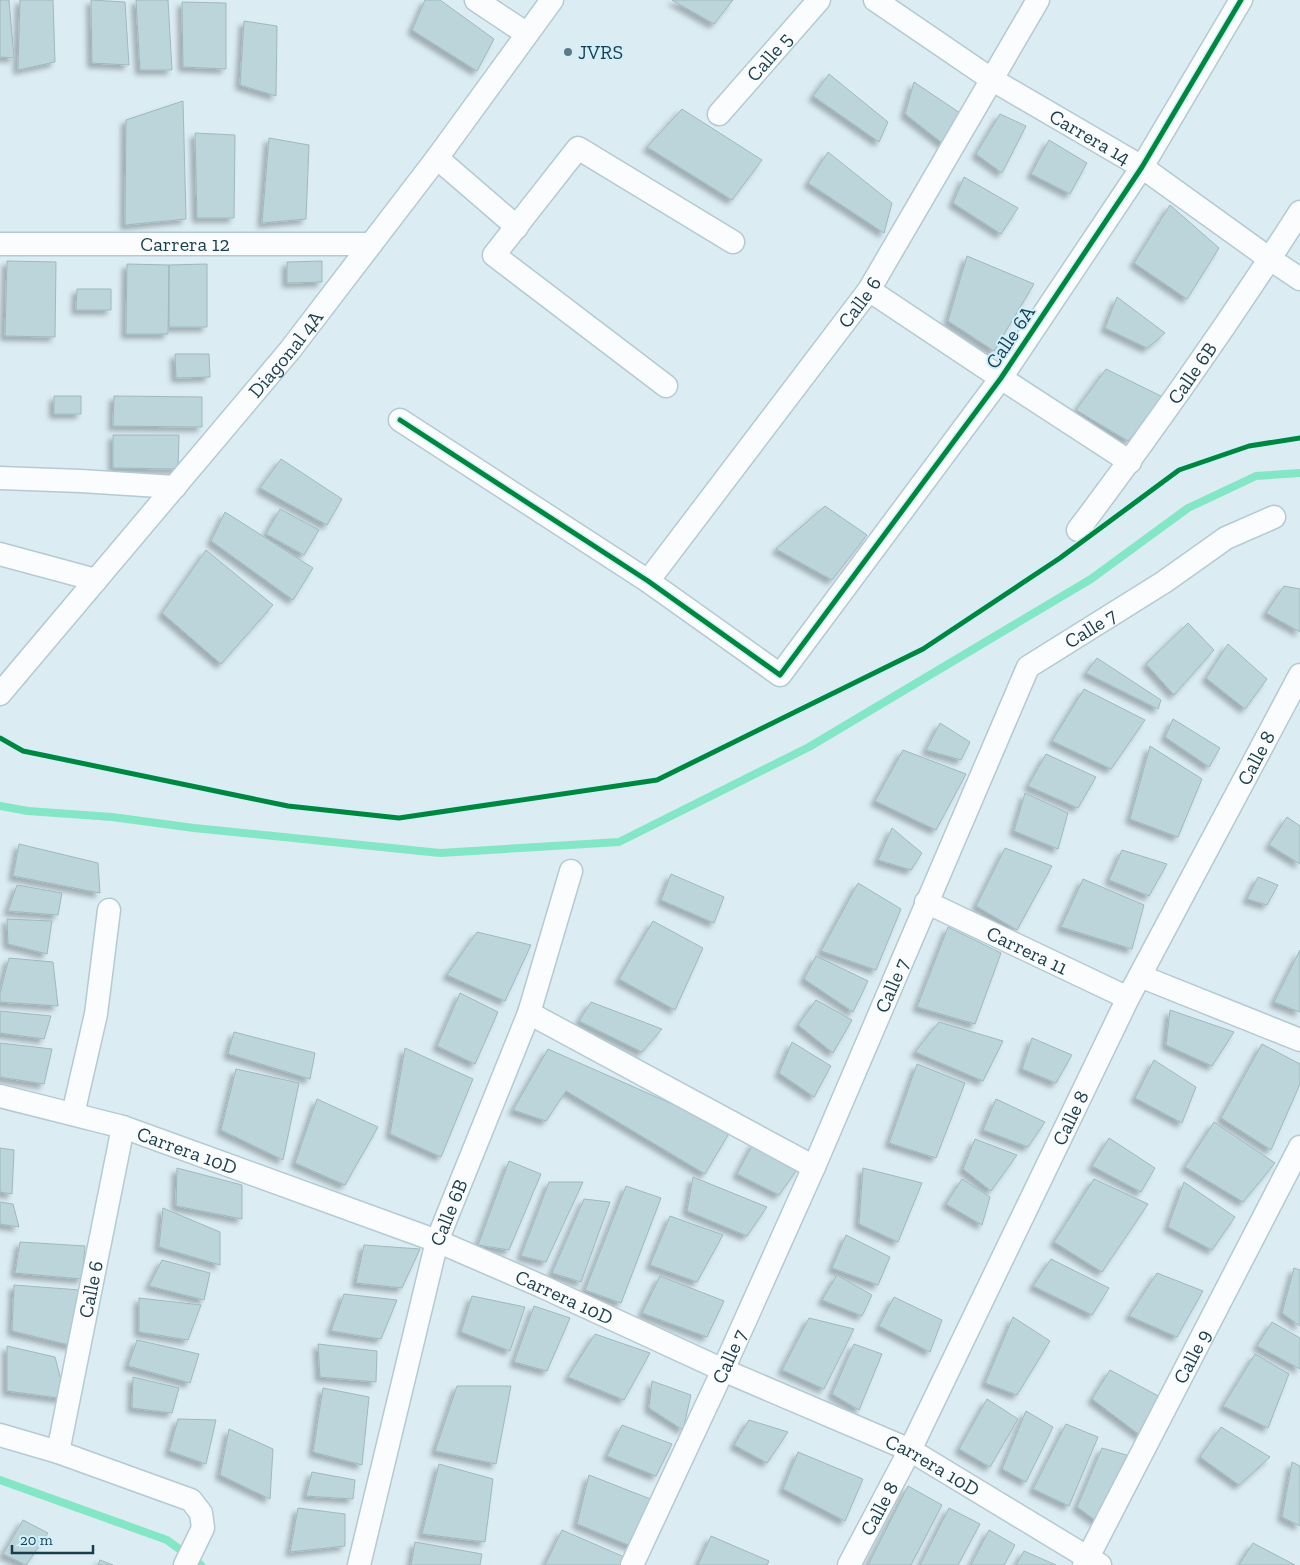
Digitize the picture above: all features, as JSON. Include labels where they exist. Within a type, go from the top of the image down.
[{"type":"street","points":[[476,0],[527,34]]},
{"type":"street","name":"Diagonal 4A","points":[[0,694],[290,350],[436,158],[552,0]]},
{"type":"street","name":"Calle 5","points":[[719,114],[819,0]]},
{"type":"street","name":"Carrera 14","points":[[875,0],[991,79],[1142,167],[1300,279]]},
{"type":"street","name":"Calle 6","points":[[648,581],[869,290],[1038,0]]},
{"type":"street","name":"Calle 6A","points":[[648,581],[780,675],[1000,378],[1142,167],[1242,0]]},
{"type":"street","points":[[666,386],[494,255],[578,148],[733,242]]},
{"type":"street","points":[[436,158],[517,227]]},
{"type":"street","name":"Calle 6B","points":[[1078,530],[1130,462],[1270,259],[1300,212]]},
{"type":"street","name":"Carrera 12","points":[[0,244],[371,244]]},
{"type":"street","points":[[869,290],[1130,462]]},
{"type":"street","points":[[400,420],[648,581]]},
{"type":"street","points":[[0,478],[175,487]]},
{"type":"street","name":"Calle 7","points":[[632,1565],[723,1370],[814,1167],[1028,667],[1164,582],[1226,538],[1274,517]]},
{"type":"street","points":[[0,554],[96,580]]},
{"type":"street","name":"Calle 8","points":[[849,1565],[910,1450],[1128,998],[1300,675]]},
{"type":"street","name":"Calle 6B","points":[[359,1565],[437,1241],[529,1013],[571,871]]},
{"type":"street","name":"Carrera 11","points":[[926,902],[1128,998]]},
{"type":"street","points":[[73,1114],[96,1014],[109,910]]},
{"type":"street","points":[[1140,976],[1300,1040]]},
{"type":"street","points":[[529,1013],[814,1167]]},
{"type":"street","name":"Carrera 10D","points":[[0,1096],[123,1127],[437,1241],[542,1286],[723,1370],[910,1450],[1090,1563]]},
{"type":"street","name":"Calle 6","points":[[58,1452],[123,1127]]},
{"type":"street","name":"Calle 9","points":[[1090,1563],[1300,1147]]},
{"type":"street","points":[[0,1435],[58,1452],[191,1500],[201,1513],[203,1528],[185,1565]]},
{"type":"building","points":[[0,0],[9,0],[14,58],[0,57]]},
{"type":"building","points":[[20,0],[53,0],[55,62],[18,70]]},
{"type":"building","points":[[91,0],[125,2],[129,65],[92,63]]},
{"type":"building","points":[[136,0],[168,0],[172,70],[140,70]]},
{"type":"building","points":[[425,0],[440,0],[494,39],[477,71],[412,30]]},
{"type":"building","points":[[672,0],[733,0],[714,24]]},
{"type":"building","points":[[182,2],[226,3],[226,69],[183,67]]},
{"type":"building","points":[[244,21],[277,26],[276,96],[240,85]]},
{"type":"building","points":[[829,74],[888,122],[879,142],[813,96]]},
{"type":"building","points":[[914,82],[960,113],[946,146],[905,114]]},
{"type":"building","points":[[183,101],[186,219],[125,225],[126,120]]},
{"type":"building","points":[[682,109],[762,160],[732,200],[647,147]]},
{"type":"building","points":[[1000,114],[1026,126],[1002,173],[976,154]]},
{"type":"building","points":[[195,133],[235,135],[234,218],[197,218]]},
{"type":"building","points":[[269,138],[309,145],[306,219],[262,223]]},
{"type":"building","points":[[1049,140],[1087,163],[1070,194],[1031,174]]},
{"type":"building","points":[[828,152],[892,203],[884,233],[808,183]]},
{"type":"building","points":[[964,177],[1018,208],[1001,234],[953,203]]},
{"type":"building","points":[[1170,205],[1219,248],[1187,299],[1134,263]]},
{"type":"building","points":[[967,256],[1034,284],[994,351],[948,321]]},
{"type":"building","points":[[7,261],[56,262],[55,337],[5,336]]},
{"type":"building","points":[[322,261],[322,282],[287,283],[287,262]]},
{"type":"building","points":[[127,264],[169,265],[168,334],[126,334]]},
{"type":"building","points":[[207,264],[207,327],[169,327],[169,265]]},
{"type":"building","points":[[77,289],[111,289],[111,310],[76,310]]},
{"type":"building","points":[[1117,297],[1165,333],[1147,348],[1105,328]]},
{"type":"building","points":[[175,354],[209,354],[210,377],[176,378]]},
{"type":"building","points":[[1106,369],[1165,398],[1128,441],[1076,410]]},
{"type":"building","points":[[54,396],[81,396],[81,414],[54,414]]},
{"type":"building","points":[[114,396],[202,397],[202,427],[113,426]]},
{"type":"building","points":[[113,435],[179,435],[178,469],[113,468]]},
{"type":"building","points":[[281,459],[342,499],[327,525],[260,488]]},
{"type":"building","points":[[825,506],[867,535],[832,580],[776,549]]},
{"type":"building","points":[[280,509],[319,530],[304,555],[266,534]]},
{"type":"building","points":[[225,512],[313,568],[293,600],[211,541]]},
{"type":"building","points":[[206,550],[273,605],[221,664],[162,613]]},
{"type":"building","points":[[1284,586],[1300,589],[1300,632],[1266,613]]},
{"type":"building","points":[[1188,623],[1214,650],[1174,695],[1146,664]]},
{"type":"building","points":[[1228,644],[1267,679],[1245,709],[1206,678]]},
{"type":"building","points":[[1097,658],[1161,700],[1158,709],[1086,673]]},
{"type":"building","points":[[1084,689],[1145,720],[1111,769],[1052,741]]},
{"type":"building","points":[[1173,719],[1220,748],[1209,767],[1165,737]]},
{"type":"building","points":[[940,723],[970,742],[961,760],[926,750]]},
{"type":"building","points":[[1150,746],[1202,779],[1178,837],[1130,819]]},
{"type":"building","points":[[903,750],[966,774],[936,830],[875,801]]},
{"type":"building","points":[[1046,754],[1096,777],[1078,808],[1028,786]]},
{"type":"building","points":[[1025,793],[1068,813],[1058,849],[1014,831]]},
{"type":"building","points":[[1287,817],[1300,826],[1300,864],[1269,845]]},
{"type":"building","points":[[892,828],[922,853],[911,870],[878,860]]},
{"type":"building","points":[[19,844],[98,863],[100,893],[13,876]]},
{"type":"building","points":[[1005,848],[1052,866],[1017,930],[976,906]]},
{"type":"building","points":[[1122,850],[1167,864],[1149,896],[1109,880]]},
{"type":"building","points":[[671,874],[724,897],[714,923],[661,900]]},
{"type":"building","points":[[1258,877],[1278,885],[1267,905],[1247,899]]},
{"type":"building","points":[[1083,879],[1144,905],[1132,949],[1061,927]]},
{"type":"building","points":[[858,883],[901,909],[876,970],[821,951]]},
{"type":"building","points":[[17,885],[62,893],[58,915],[8,911]]},
{"type":"building","points":[[7,919],[52,921],[47,954],[8,944]]},
{"type":"building","points":[[653,921],[703,948],[675,1010],[619,979]]},
{"type":"building","points":[[948,927],[1001,953],[975,1024],[917,1007]]},
{"type":"building","points":[[477,932],[531,945],[505,1001],[447,975]]},
{"type":"building","points":[[1300,950],[1300,1012],[1274,1002]]},
{"type":"building","points":[[816,956],[868,981],[853,1012],[804,979]]},
{"type":"building","points":[[9,958],[53,962],[58,1006],[0,1002],[0,993]]},
{"type":"building","points":[[460,993],[498,1012],[475,1064],[437,1046]]},
{"type":"building","points":[[816,1000],[852,1020],[833,1053],[798,1025]]},
{"type":"building","points":[[591,1002],[662,1029],[642,1052],[579,1021]]},
{"type":"building","points":[[1170,1010],[1234,1032],[1212,1066],[1166,1045]]},
{"type":"building","points":[[0,1011],[51,1016],[44,1039],[0,1033]]},
{"type":"building","points":[[939,1022],[1003,1041],[983,1081],[915,1052]]},
{"type":"building","points":[[234,1032],[315,1053],[310,1079],[228,1054]]},
{"type":"building","points":[[1032,1038],[1072,1055],[1056,1083],[1022,1069]]},
{"type":"building","points":[[792,1042],[831,1066],[814,1097],[779,1073]]},
{"type":"building","points":[[0,1043],[52,1049],[44,1084],[0,1077]]},
{"type":"building","points":[[1262,1044],[1300,1064],[1300,1084],[1271,1150],[1221,1118]]},
{"type":"building","points":[[405,1048],[473,1079],[441,1157],[390,1134]]},
{"type":"building","points":[[548,1049],[731,1130],[705,1174],[566,1091],[546,1121],[513,1110]]},
{"type":"building","points":[[1154,1060],[1196,1087],[1182,1123],[1135,1098]]},
{"type":"building","points":[[917,1064],[965,1083],[936,1158],[889,1143]]},
{"type":"building","points":[[236,1069],[299,1083],[283,1160],[221,1130]]},
{"type":"building","points":[[317,1099],[378,1127],[345,1185],[295,1163]]},
{"type":"building","points":[[996,1099],[1045,1122],[1028,1147],[983,1130]]},
{"type":"building","points":[[1214,1122],[1275,1163],[1243,1202],[1185,1167]]},
{"type":"building","points":[[1109,1138],[1155,1168],[1141,1192],[1092,1166]]},
{"type":"building","points":[[975,1139],[1017,1155],[991,1191],[963,1169]]},
{"type":"building","points":[[754,1142],[801,1164],[779,1195],[737,1174]]},
{"type":"building","points":[[0,1148],[14,1150],[12,1194],[0,1192]]},
{"type":"building","points":[[509,1161],[541,1174],[509,1250],[478,1245]]},
{"type":"building","points":[[177,1168],[242,1185],[242,1219],[176,1206]]},
{"type":"building","points":[[863,1168],[922,1183],[898,1242],[859,1224]]},
{"type":"building","points":[[693,1177],[767,1207],[747,1236],[687,1211]]},
{"type":"building","points":[[962,1179],[990,1197],[982,1225],[946,1204]]},
{"type":"building","points":[[1094,1179],[1148,1204],[1102,1272],[1054,1242]]},
{"type":"building","points":[[549,1182],[583,1182],[546,1262],[521,1256]]},
{"type":"building","points":[[1184,1182],[1235,1217],[1212,1250],[1168,1227]]},
{"type":"building","points":[[626,1186],[661,1198],[621,1303],[585,1290]]},
{"type":"building","points":[[584,1199],[610,1202],[581,1282],[552,1273]]},
{"type":"building","points":[[0,1202],[13,1204],[19,1227],[0,1224]]},
{"type":"building","points":[[163,1208],[220,1232],[220,1265],[159,1247]]},
{"type":"building","points":[[670,1216],[723,1235],[697,1282],[650,1265]]},
{"type":"building","points":[[846,1235],[890,1257],[878,1285],[832,1268]]},
{"type":"building","points":[[20,1242],[85,1246],[82,1279],[15,1273]]},
{"type":"building","points":[[364,1245],[420,1249],[402,1288],[356,1283]]},
{"type":"building","points":[[1051,1259],[1109,1288],[1092,1315],[1033,1286]]},
{"type":"building","points":[[162,1260],[210,1273],[204,1300],[149,1286]]},
{"type":"building","points":[[1294,1268],[1300,1270],[1300,1326],[1282,1313]]},
{"type":"building","points":[[1157,1273],[1203,1291],[1177,1337],[1129,1316]]},
{"type":"building","points":[[837,1275],[872,1295],[862,1316],[822,1300]]},
{"type":"building","points":[[660,1276],[724,1301],[707,1337],[642,1313]]},
{"type":"building","points":[[14,1285],[80,1290],[73,1346],[12,1331]]},
{"type":"building","points":[[344,1294],[397,1300],[381,1339],[331,1331]]},
{"type":"building","points":[[472,1296],[525,1307],[510,1351],[461,1332]]},
{"type":"building","points":[[894,1297],[942,1320],[930,1352],[879,1326]]},
{"type":"building","points":[[139,1298],[201,1305],[188,1340],[139,1332]]},
{"type":"building","points":[[534,1306],[570,1318],[547,1371],[514,1362]]},
{"type":"building","points":[[1013,1317],[1050,1341],[1017,1395],[985,1383]]},
{"type":"building","points":[[809,1318],[854,1329],[824,1389],[782,1370]]},
{"type":"building","points":[[1272,1322],[1300,1338],[1300,1369],[1257,1346]]},
{"type":"building","points":[[595,1334],[650,1353],[624,1400],[568,1377]]},
{"type":"building","points":[[137,1340],[199,1354],[190,1383],[128,1366]]},
{"type":"building","points":[[318,1344],[377,1351],[376,1382],[320,1377]]},
{"type":"building","points":[[854,1344],[882,1354],[859,1410],[832,1394]]},
{"type":"building","points":[[7,1346],[55,1357],[66,1399],[7,1391]]},
{"type":"building","points":[[1255,1354],[1289,1374],[1268,1428],[1223,1406]]},
{"type":"building","points":[[1110,1370],[1162,1398],[1141,1436],[1092,1399]]},
{"type":"building","points":[[133,1377],[179,1388],[172,1413],[132,1408]]},
{"type":"building","points":[[652,1381],[691,1395],[683,1430],[649,1408]]},
{"type":"building","points":[[457,1386],[511,1386],[496,1464],[435,1451]]},
{"type":"building","points":[[323,1388],[369,1397],[362,1465],[313,1452]]},
{"type":"building","points":[[987,1399],[1018,1419],[990,1467],[959,1449]]},
{"type":"building","points":[[1026,1411],[1053,1427],[1026,1482],[1002,1469]]},
{"type":"building","points":[[178,1419],[216,1420],[206,1464],[169,1451]]},
{"type":"building","points":[[749,1420],[788,1432],[767,1463],[734,1445]]},
{"type":"building","points":[[1066,1424],[1098,1437],[1069,1506],[1033,1489]]},
{"type":"building","points":[[622,1425],[672,1444],[656,1476],[607,1456]]},
{"type":"building","points":[[1221,1427],[1270,1457],[1239,1485],[1200,1457]]},
{"type":"building","points":[[229,1429],[273,1449],[270,1499],[220,1475]]},
{"type":"building","points":[[1102,1448],[1130,1456],[1099,1523],[1077,1507]]},
{"type":"building","points":[[798,1452],[863,1479],[845,1521],[783,1489]]},
{"type":"building","points":[[1292,1462],[1300,1466],[1300,1526],[1282,1517]]},
{"type":"building","points":[[439,1464],[493,1479],[485,1542],[422,1534]]},
{"type":"building","points":[[312,1472],[355,1480],[353,1499],[306,1496]]},
{"type":"building","points":[[589,1475],[653,1500],[633,1547],[577,1524]]},
{"type":"building","points":[[908,1486],[942,1505],[911,1565],[868,1565]]},
{"type":"building","points":[[298,1508],[345,1514],[345,1546],[290,1552]]},
{"type":"building","points":[[949,1508],[980,1524],[958,1565],[920,1565]]},
{"type":"building","points":[[23,1520],[48,1533],[26,1565],[3,1554]]},
{"type":"building","points":[[562,1530],[629,1559],[626,1565],[545,1565]]},
{"type":"building","points":[[989,1530],[1015,1545],[1004,1565],[971,1565]]},
{"type":"building","points":[[711,1536],[769,1561],[767,1565],[698,1565]]},
{"type":"building","points":[[415,1542],[482,1554],[480,1565],[411,1565]]},
{"type":"building","points":[[1253,1543],[1295,1565],[1239,1565]]},
{"type":"building","points":[[1024,1551],[1056,1565],[1016,1565]]},
{"type":"building","points":[[100,1560],[113,1565],[98,1565]]},
{"type":"waterway","points":[[0,806],[28,811],[112,817],[194,828],[440,853],[619,842],[809,747],[1091,579],[1188,508],[1256,476],[1300,473]]},
{"type":"waterway","points":[[0,1480],[167,1540],[201,1565]]},
{"type":"cycle path","points":[[400,420],[648,581],[780,675],[1001,378],[1142,167],[1241,0]]},
{"type":"cycle path","points":[[0,738],[23,751],[288,806],[399,818],[657,780],[923,649],[1060,558],[1179,470],[1249,446],[1300,438]]},
{"type":"place","name":"JVRS","points":[[568,52]]}]
